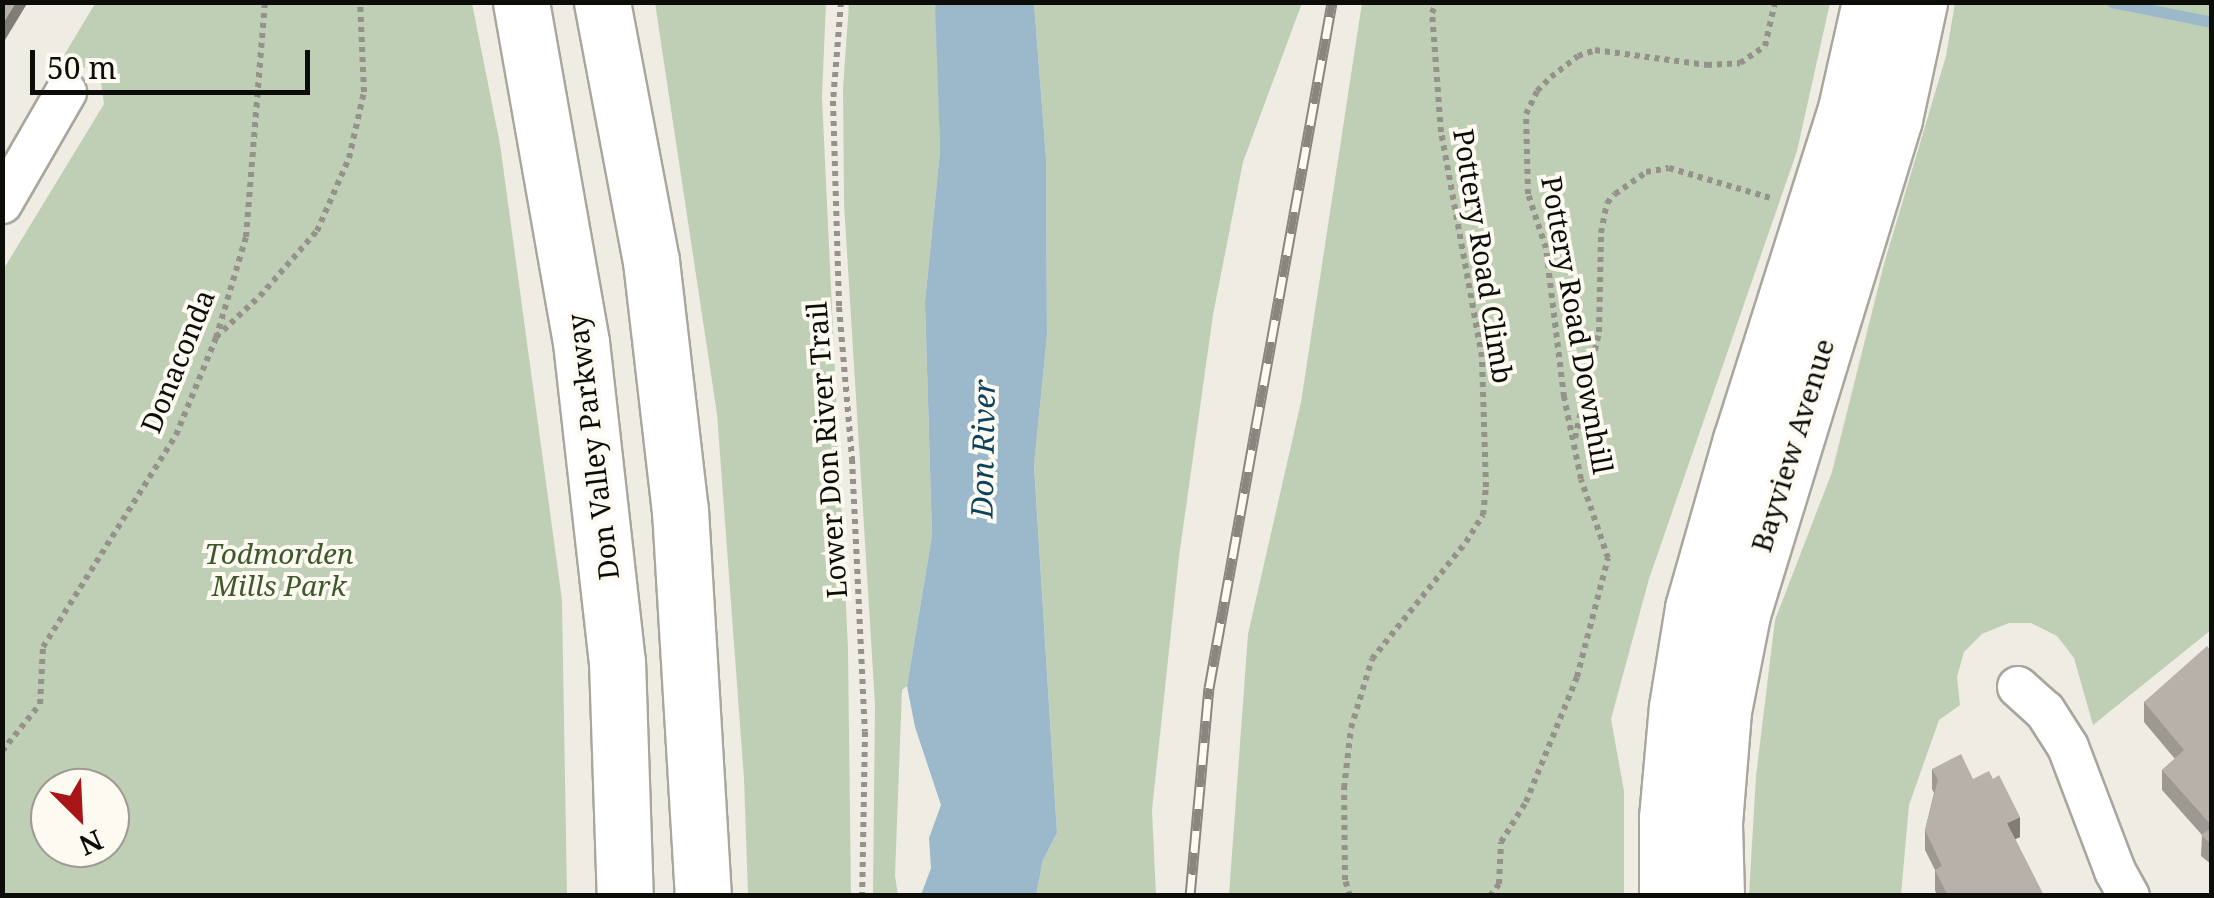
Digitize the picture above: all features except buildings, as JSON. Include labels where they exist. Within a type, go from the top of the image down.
[{"type":"main road","name":"Don Valley Parkway","points":[[521,2],[581,342],[617,661],[625,896]]},
{"type":"main road","points":[[602,2],[652,260],[680,510],[703,896]]},
{"type":"main road","name":"Bayview Avenue","points":[[1667,896],[1667,818],[1676,707],[1693,608],[1846,113],[1870,2]]},
{"type":"main road","name":"Bayview Avenue","points":[[1716,896],[1714,822],[1723,711],[1742,614],[1894,119],[1919,2]]},
{"type":"street","points":[[2,203],[66,92]]},
{"type":"street","points":[[2018,687],[2046,711],[2068,747],[2115,872],[2129,896]]},
{"type":"path","name":"Donaconda","points":[[2,752],[40,704],[43,647],[176,435],[216,338],[246,237],[266,2]]},
{"type":"path","points":[[216,338],[260,296],[316,231],[350,158],[364,92],[360,2]]},
{"type":"path","name":"Lower Don River Trail","points":[[841,2],[833,101],[839,307],[852,459],[865,732],[862,896]]},
{"type":"path","name":"Pottery Road Climb","points":[[1350,896],[1345,880],[1344,788],[1351,728],[1372,659],[1474,529],[1483,515],[1486,486],[1482,357],[1441,132],[1432,12],[1436,2]]},
{"type":"path","name":"Pottery Road Downhill","points":[[1490,896],[1499,884],[1501,842],[1526,802],[1577,676],[1608,558],[1581,479],[1564,397],[1546,248],[1528,194],[1523,132],[1530,102],[1551,76],[1578,56],[1595,50],[1707,65],[1740,63],[1765,46],[1775,2]]},
{"type":"path","points":[[1574,439],[1599,332],[1601,233],[1607,203],[1615,194],[1646,172],[1669,168],[1691,171],[1741,192],[1814,208]]},
{"type":"green space","name":"Todmorden Mills Park","points":[[96,2],[472,3],[500,144],[562,600],[567,895],[3,895],[3,270],[104,104],[99,68],[57,67]]},
{"type":"green space","points":[[655,3],[826,3],[822,97],[848,649],[851,895],[748,895],[744,779],[717,414]]},
{"type":"green space","points":[[849,3],[935,3],[936,12],[940,151],[925,302],[932,535],[907,686],[902,690],[895,876],[898,895],[873,895],[875,704],[844,204],[843,88]]},
{"type":"green space","points":[[1034,3],[1302,3],[1243,162],[1213,315],[1179,557],[1152,810],[1156,895],[1036,895],[1043,860],[1057,833],[1034,464],[1047,336],[1046,158]]},
{"type":"green space","points":[[1362,3],[1830,3],[1797,151],[1649,579],[1611,719],[1624,791],[1624,895],[1229,895],[1248,634],[1301,402]]},
{"type":"green space","points":[[1955,3],[2211,3],[2211,630],[2093,725],[2074,658],[2057,636],[2031,623],[2009,623],[1982,634],[1964,652],[1957,677],[1960,705],[1939,720],[1909,805],[1901,895],[1749,895],[1756,776],[1775,620],[1832,472],[1884,264],[1946,56]]},
{"type":"water","name":"Don River","points":[[935,3],[1034,3],[1046,158],[1047,336],[1034,465],[1057,833],[1043,860],[1036,895],[921,895],[931,868],[929,838],[941,805],[915,727],[907,686],[932,535],[925,302],[940,151]]},
{"type":"waterway","points":[[2112,2],[2212,22]]},
{"type":"railway","points":[[1190,896],[1209,688],[1332,2]]}]
